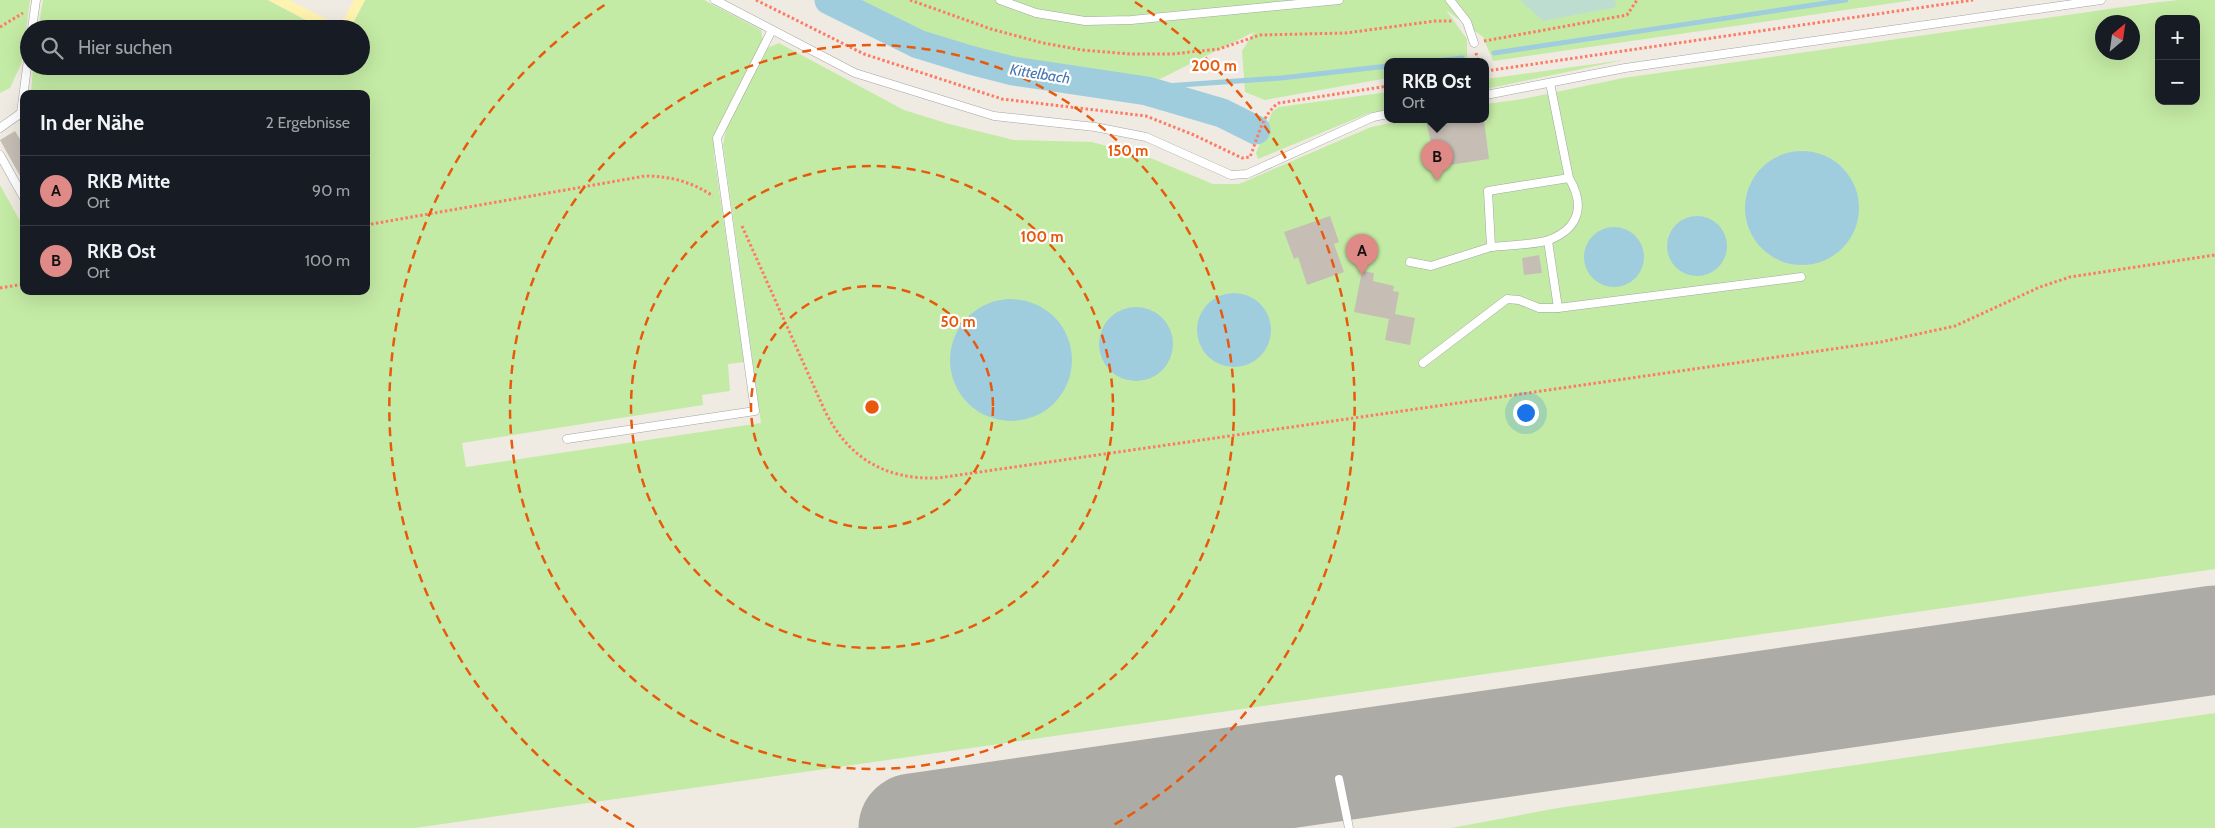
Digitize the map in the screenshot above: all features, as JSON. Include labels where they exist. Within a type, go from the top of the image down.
[{"type":"lane","points":[[715,0],[855,73],[994,116],[1095,127],[1146,137],[1231,175],[1247,174],[1373,117],[1384,115]]},
{"type":"lane","points":[[1000,0],[1036,13],[1084,20],[1131,20],[1339,0]]},
{"type":"lane","points":[[1450,0],[1467,22],[1474,42]]},
{"type":"lane","points":[[1489,94],[1625,68],[2100,0]]},
{"type":"lane","points":[[33,20],[35,3]]},
{"type":"lane","points":[[567,439],[755,411],[717,138],[772,30]]},
{"type":"lane","points":[[25,90],[26,75]]},
{"type":"lane","points":[[1410,262],[1431,266],[1491,247],[1548,241],[1567,230],[1577,215],[1577,192],[1569,178],[1550,84]]},
{"type":"lane","points":[[0,128],[20,117]]},
{"type":"lane","points":[[0,155],[20,191]]},
{"type":"lane","points":[[1491,247],[1488,191],[1569,178]]},
{"type":"lane","points":[[1548,241],[1558,308]]},
{"type":"lane","points":[[1423,363],[1507,299],[1519,300],[1539,308],[1558,308],[1801,277]]},
{"type":"lane","points":[[1338,779],[1349,828]]},
{"type":"path","points":[[756,0],[864,54],[1002,99],[1146,116],[1194,135],[1242,158],[1250,157],[1268,113],[1278,103],[1384,87]]},
{"type":"path","points":[[910,0],[991,30],[1043,43],[1130,54],[1172,54],[1219,49],[1260,35],[1346,33],[1435,21],[1452,21],[1458,24]]},
{"type":"path","points":[[1477,58],[1474,42],[1627,15],[1637,0]]},
{"type":"path","points":[[1489,72],[1973,0]]},
{"type":"path","points":[[0,27],[35,3]]},
{"type":"path","points":[[370,224],[645,176],[674,178],[689,183],[702,189],[726,206]]},
{"type":"path","points":[[740,223],[824,409],[840,436],[850,448],[876,466],[891,472],[922,478],[938,478],[1881,342],[1955,326],[2040,287],[2070,276],[2215,255]]},
{"type":"path","points":[[0,288],[20,285]]},
{"type":"green space","points":[[0,0],[30,0],[27,20],[20,20],[20,66],[10,88],[0,93]]},
{"type":"green space","points":[[43,0],[268,0],[306,20],[40,20]]},
{"type":"green space","points":[[365,0],[704,0],[761,30],[763,41],[714,135],[714,154],[744,362],[728,364],[730,391],[702,395],[703,405],[462,443],[466,467],[761,423],[723,145],[727,125],[767,48],[779,43],[904,110],[949,124],[1014,140],[1092,142],[1148,157],[1213,184],[1239,184],[1371,127],[1390,123],[1489,123],[1489,104],[1523,99],[1623,78],[2151,3],[2178,0],[2215,0],[2215,569],[415,828],[0,828],[0,185],[20,221],[20,295],[370,295],[370,90],[31,90],[32,75],[370,75],[370,20],[355,20]]},
{"type":"green space","points":[[846,0],[1914,0],[1493,61],[1483,37],[1446,10],[1467,39],[1467,58],[1384,58],[1384,79],[1265,100],[1245,92],[1242,51],[1254,32],[1150,84],[1070,72],[927,40]]},
{"type":"green space","points":[[1520,0],[1614,0],[1617,7],[1543,21]]},
{"type":"green space","points":[[1624,60],[1489,88],[1489,79]]},
{"type":"green space","points":[[1384,93],[1384,110],[1367,114],[1258,159],[1256,153],[1272,112],[1279,107]]},
{"type":"green space","points":[[2215,713],[2215,828],[1451,828],[1558,808]]},
{"type":"sand","points":[[268,0],[289,0],[328,20],[306,20]]},
{"type":"sand","points":[[354,0],[365,0],[355,20],[343,20]]},
{"type":"water","points":[[1802,151],[1824,155],[1843,167],[1855,186],[1859,208],[1855,230],[1843,249],[1824,261],[1802,265],[1780,261],[1761,249],[1749,230],[1745,208],[1749,186],[1761,167],[1780,155]]},
{"type":"water","points":[[1691,216],[1703,216],[1714,221],[1722,229],[1727,240],[1725,258],[1714,271],[1703,276],[1691,276],[1680,271],[1672,263],[1667,252],[1667,240],[1672,229],[1680,221]]},
{"type":"water","points":[[1614,227],[1631,232],[1639,240],[1644,257],[1639,274],[1631,282],[1614,287],[1597,282],[1589,274],[1584,257],[1589,240],[1597,232]]},
{"type":"water","points":[[1234,293],[1255,299],[1265,309],[1271,330],[1265,351],[1255,361],[1234,367],[1213,361],[1203,351],[1197,330],[1203,309],[1213,299]]},
{"type":"water","points":[[1011,299],[1023,300],[1034,304],[1045,309],[1054,317],[1062,326],[1067,337],[1071,348],[1071,372],[1067,383],[1062,394],[1054,403],[1045,411],[1034,416],[1023,420],[1011,421],[999,420],[988,416],[977,411],[968,403],[960,394],[955,383],[951,372],[950,360],[951,348],[955,337],[960,326],[968,317],[977,309],[988,304],[999,300]]},
{"type":"water","points":[[1136,307],[1157,313],[1167,323],[1173,344],[1167,365],[1157,375],[1136,381],[1115,375],[1105,365],[1099,344],[1105,323],[1115,313]]},
{"type":"building","points":[[1427,123],[1484,123],[1489,159],[1436,167]]},
{"type":"building","points":[[15,131],[20,139],[20,176],[0,140]]},
{"type":"building","points":[[1330,216],[1339,242],[1334,244],[1344,272],[1307,285],[1298,257],[1294,259],[1284,232]]},
{"type":"building","points":[[1539,255],[1542,273],[1524,275],[1522,258]]},
{"type":"building","points":[[1362,271],[1374,273],[1373,281],[1394,286],[1393,291],[1399,292],[1395,314],[1415,318],[1410,345],[1385,340],[1389,319],[1354,312]]},
{"type":"waterway","name":"Kittelbach","points":[[829,0],[918,44],[970,60],[1013,71],[1147,91],[1222,113],[1256,130]]},
{"type":"waterway","points":[[1494,53],[1846,0]]},
{"type":"waterway","points":[[1147,91],[1165,86],[1281,78],[1384,66]]},
{"type":"taxiway","points":[[1191,828],[1297,791],[1479,746]]},
{"type":"runway","points":[[913,828],[2215,640]]},
{"type":"place","name":"RKB Ost","points":[[1437,181]]},
{"type":"place","name":"RKB Mitte","points":[[1362,275]]}]
